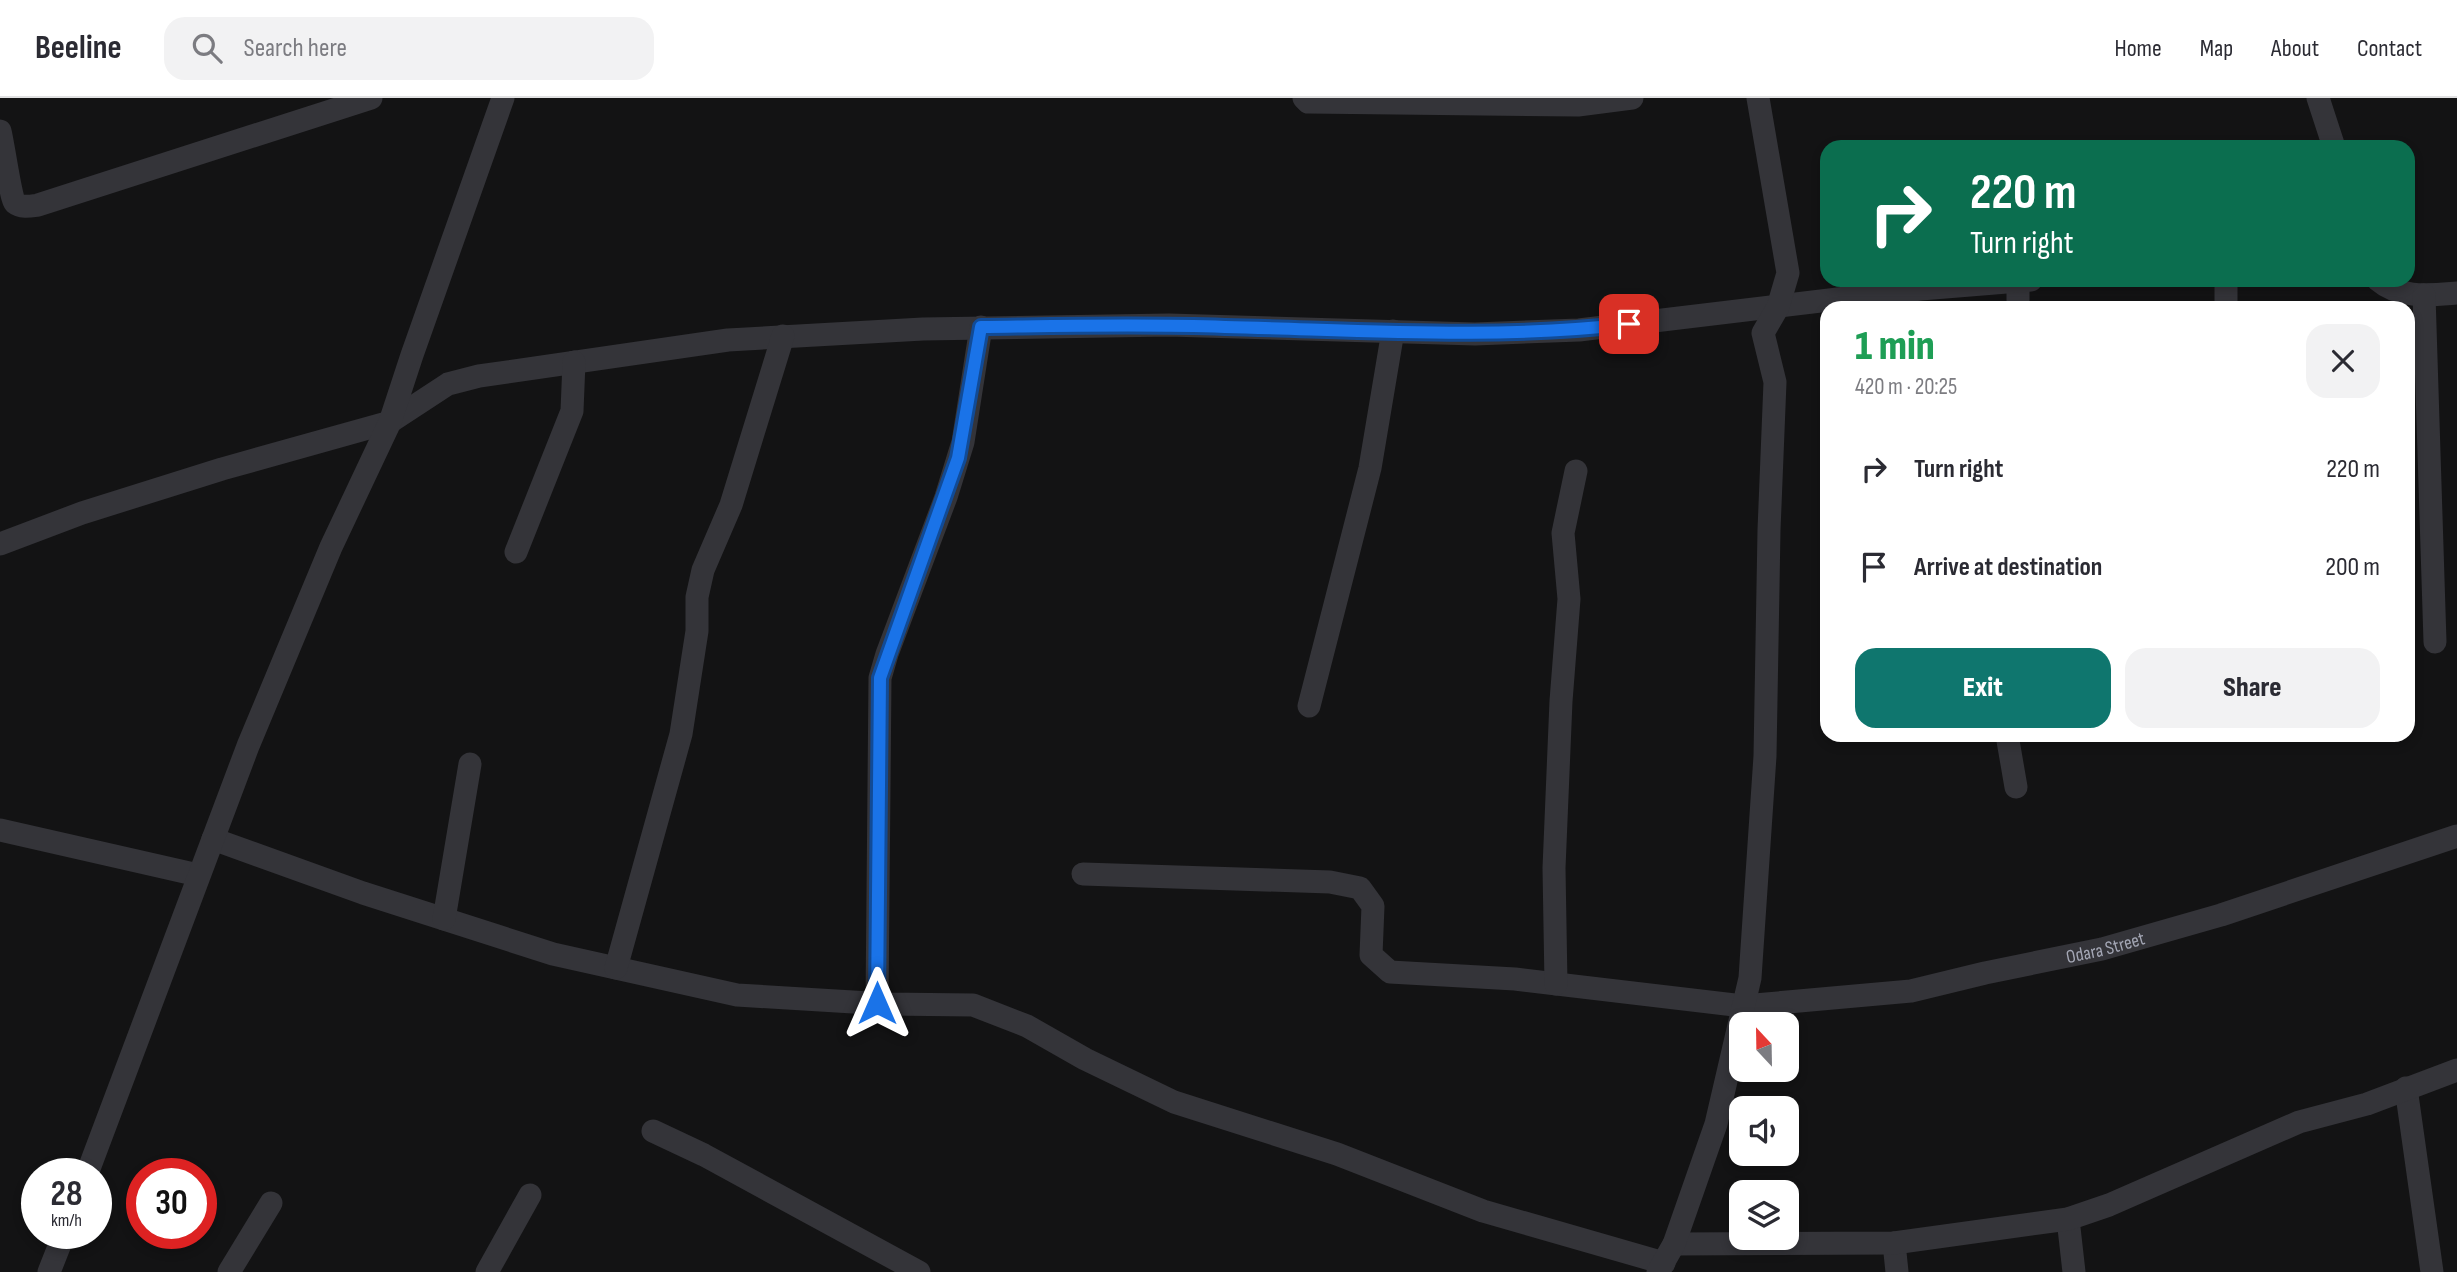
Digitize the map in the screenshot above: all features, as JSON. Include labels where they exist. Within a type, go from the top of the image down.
[{"type":"street","points":[[0,131],[14,203],[21,206],[38,205],[371,98]]},
{"type":"street","points":[[93,1158],[248,746],[331,547],[390,422],[503,98]]},
{"type":"street","points":[[1304,98],[1308,102],[1578,105],[1632,98]]},
{"type":"street","points":[[1665,1260],[1716,1124],[1750,978],[1765,757],[1775,382],[1763,333],[1778,307],[1788,274],[1758,98]]},
{"type":"street","points":[[2318,98],[2332,140]]},
{"type":"street","points":[[1826,301],[1947,287]]},
{"type":"street","points":[[2386,287],[2390,290],[2424,295],[2457,293]]},
{"type":"street","points":[[2424,295],[2435,642]]},
{"type":"street","points":[[0,544],[107,505],[222,469],[390,422],[448,384],[478,376],[728,340],[981,327],[1169,325],[1475,334],[1579,330],[1820,302]]},
{"type":"street","points":[[877,1003],[880,678],[960,453],[981,327]]},
{"type":"street","points":[[1309,706],[1370,468],[1393,331]]},
{"type":"street","points":[[616,968],[681,734],[697,631],[697,597],[703,570],[731,505],[783,336]]},
{"type":"street","points":[[516,552],[572,411],[574,362]]},
{"type":"street","points":[[1556,984],[1554,868],[1561,701],[1569,599],[1563,533],[1576,471]]},
{"type":"street","points":[[2008,742],[2016,787]]},
{"type":"street","points":[[444,919],[470,764]]},
{"type":"street","points":[[0,830],[198,875]]},
{"type":"street","name":"Odara Street","points":[[1083,874],[1330,882],[1360,888],[1373,906],[1371,955],[1390,972],[1515,979],[1743,1006],[1910,991],[2102,949],[2221,915],[2457,836]]},
{"type":"street","points":[[212,839],[363,893],[553,954],[737,995],[973,1005],[1027,1026],[1086,1059],[1174,1102],[1337,1153],[1483,1211],[1665,1260],[1894,1243],[2068,1219],[2109,1205],[2298,1122],[2367,1104],[2457,1070]]},
{"type":"street","points":[[2406,1088],[2432,1272]]},
{"type":"street","points":[[653,1131],[704,1155],[919,1272]]},
{"type":"street","points":[[486,1272],[530,1195]]},
{"type":"street","points":[[229,1272],[271,1203]]},
{"type":"street","points":[[2068,1219],[2074,1272]]},
{"type":"street","points":[[1894,1243],[1897,1272]]},
{"type":"street","points":[[49,1272],[58,1249]]},
{"type":"route","points":[[877,1003],[880,678],[958,458],[981,327],[1169,325],[1475,334],[1579,330],[1629,324]]}]
